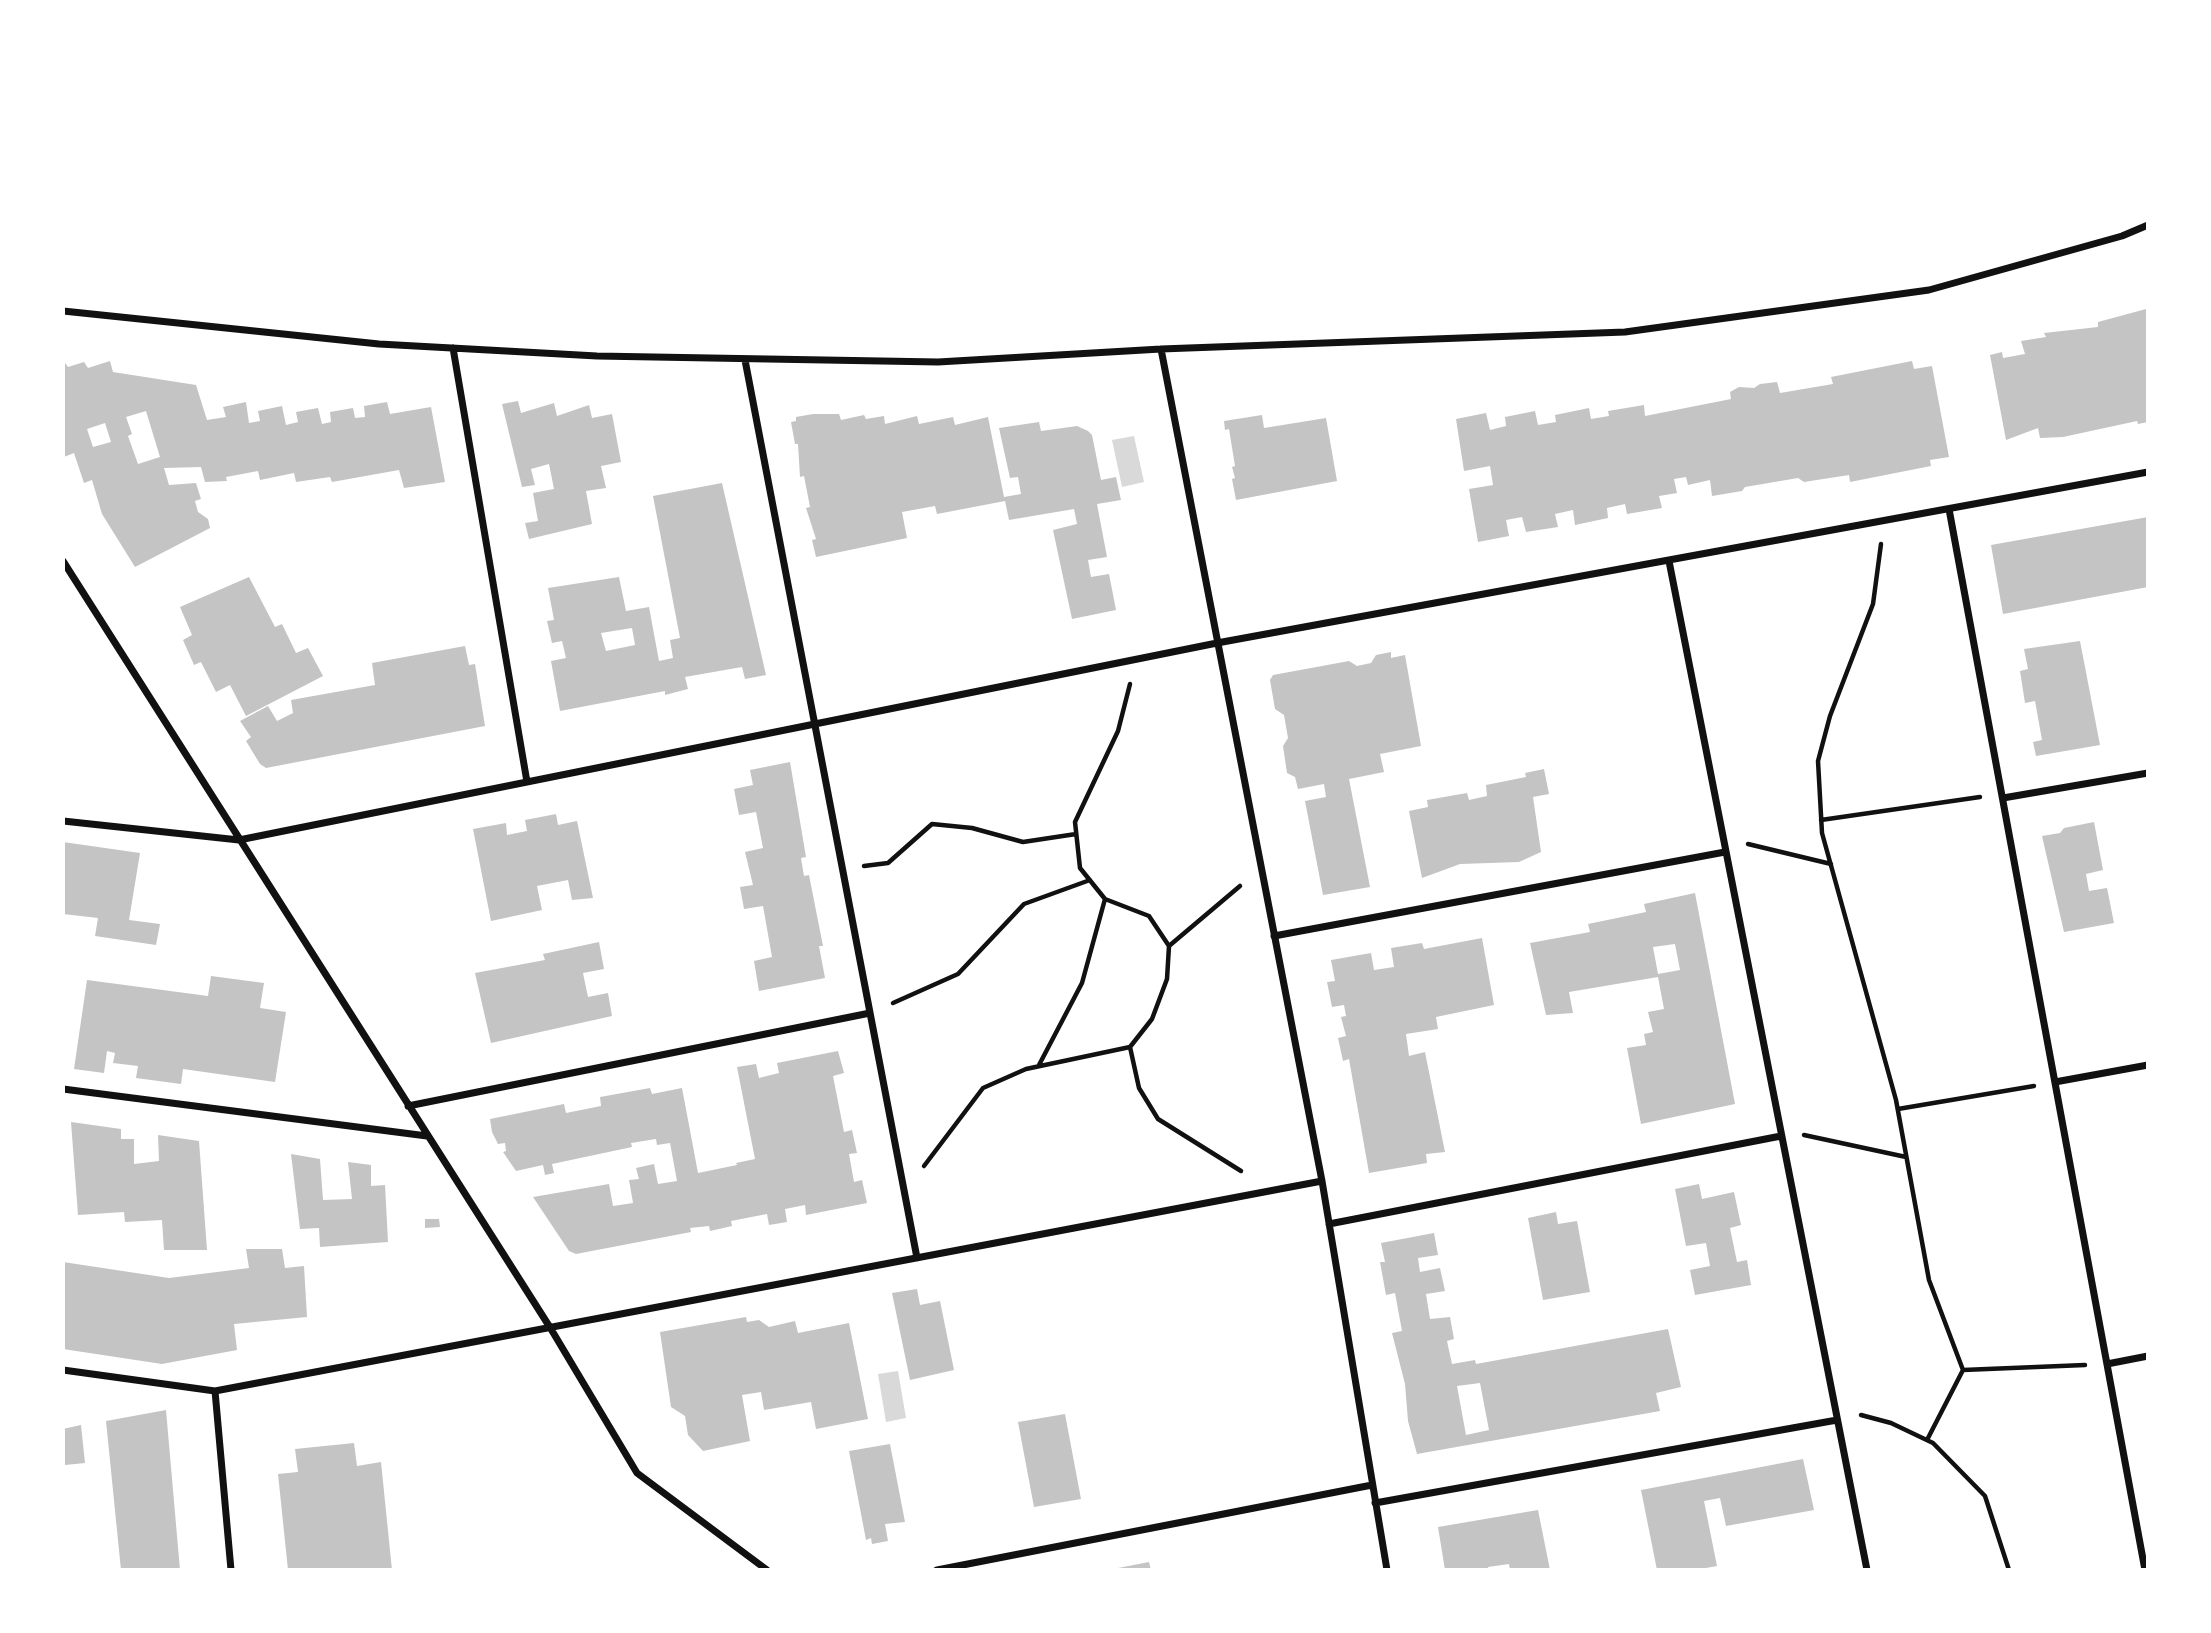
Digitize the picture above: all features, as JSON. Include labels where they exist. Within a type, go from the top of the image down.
[{"type":"street","points":[[63,311],[379,344],[745,360],[938,362],[1161,349],[1625,332],[1775,314],[1929,290],[2122,236],[2148,225]]},
{"type":"street","points":[[453,348],[527,782]]},
{"type":"street","points":[[1161,349],[1329,1224],[1387,1570]]},
{"type":"street","points":[[745,360],[917,1258]]},
{"type":"street","points":[[63,821],[239,840],[1217,643],[2148,472]]},
{"type":"street","points":[[1949,509],[2145,1570]]},
{"type":"street","points":[[63,561],[551,1329],[637,1473],[767,1570]]},
{"type":"street","points":[[1669,561],[1867,1570]]},
{"type":"street","points":[[2002,796],[2148,773]]},
{"type":"street","points":[[1274,936],[1726,852]]},
{"type":"street","points":[[408,1106],[870,1013]]},
{"type":"street","points":[[2055,1082],[2148,1065]]},
{"type":"street","points":[[63,1089],[427,1136]]},
{"type":"street","points":[[1329,1224],[1781,1133]]},
{"type":"street","points":[[63,1370],[215,1391],[1321,1181]]},
{"type":"street","points":[[2107,1364],[2148,1356]]},
{"type":"street","points":[[215,1391],[231,1570]]},
{"type":"street","points":[[1376,1503],[1838,1420]]},
{"type":"street","points":[[937,1570],[1373,1485]]},
{"type":"path","points":[[1884,521],[1873,604],[1830,716],[1818,761],[1821,820],[1897,1109],[1929,1280],[1963,1370],[1927,1440]]},
{"type":"path","points":[[905,1192],[983,1088],[1039,1066],[1130,1047],[1152,1019],[1167,979],[1168,946],[1149,916],[1105,899],[1080,868],[1075,822],[1118,731],[1137,660]]},
{"type":"path","points":[[1821,820],[2002,796]]},
{"type":"path","points":[[843,869],[888,863],[932,824],[971,828],[1023,842],[1076,834]]},
{"type":"path","points":[[1723,838],[1831,864]]},
{"type":"path","points":[[1168,946],[1261,869]]},
{"type":"path","points":[[870,1013],[958,974],[1024,904],[1090,880]]},
{"type":"path","points":[[1039,1066],[1082,983],[1105,899]]},
{"type":"path","points":[[1130,1047],[1139,1088],[1158,1119],[1271,1190]]},
{"type":"path","points":[[1897,1109],[2055,1082]]},
{"type":"path","points":[[1781,1133],[1906,1157]]},
{"type":"path","points":[[1963,1370],[2107,1364]]},
{"type":"path","points":[[1835,1409],[1891,1423],[1927,1440],[1985,1496],[2010,1570]]},
{"type":"shaded area","points":[[1134,436],[1144,482],[1122,487],[1112,440]]},
{"type":"shaded area","points":[[898,1371],[906,1418],[886,1422],[878,1374]]},
{"type":"building","points":[[2146,309],[2148,422],[2138,424],[2137,421],[2063,437],[2040,438],[2038,428],[2006,440],[1990,355],[2002,352],[2003,358],[2025,354],[2021,341],[2046,337],[2044,333],[2098,327],[2098,322]]},
{"type":"building","points":[[63,360],[68,367],[84,362],[88,368],[110,361],[113,372],[196,385],[207,420],[226,417],[223,407],[246,402],[249,423],[260,421],[258,411],[282,406],[286,425],[298,422],[296,412],[318,408],[322,424],[331,422],[330,412],[353,408],[355,418],[365,417],[364,406],[387,402],[390,414],[431,407],[445,482],[404,488],[399,470],[332,482],[330,477],[296,482],[294,473],[260,480],[258,471],[226,477],[227,481],[205,482],[201,467],[164,468],[169,485],[196,483],[201,499],[195,501],[198,512],[208,519],[210,528],[135,567],[102,514],[92,480],[84,483],[74,453],[64,457]],"holes":[[[146,411],[160,457],[138,464],[128,436],[132,434],[126,417]],[[105,423],[111,442],[93,447],[87,429]]]},
{"type":"building","points":[[1912,361],[1914,369],[1932,366],[1949,457],[1930,460],[1931,466],[1850,482],[1849,475],[1804,482],[1798,478],[1712,496],[1710,480],[1688,485],[1686,477],[1674,479],[1677,493],[1659,496],[1662,508],[1627,514],[1625,504],[1607,508],[1608,518],[1575,525],[1573,510],[1555,514],[1558,527],[1526,532],[1522,517],[1506,520],[1509,536],[1478,542],[1469,489],[1493,485],[1490,466],[1464,471],[1456,419],[1486,413],[1490,430],[1506,426],[1505,417],[1535,411],[1538,425],[1556,422],[1555,415],[1589,408],[1591,419],[1609,416],[1608,411],[1644,405],[1645,416],[1731,399],[1730,392],[1739,387],[1754,388],[1760,384],[1777,382],[1780,393],[1833,384],[1831,377]]},
{"type":"building","points":[[518,401],[521,413],[554,403],[557,416],[589,405],[592,418],[612,414],[621,462],[601,466],[606,488],[586,491],[592,524],[529,539],[525,523],[538,521],[533,493],[554,489],[549,464],[531,469],[535,485],[522,487],[502,404]]},
{"type":"building","points":[[839,414],[841,420],[864,415],[866,419],[884,416],[885,424],[917,416],[919,424],[953,417],[955,425],[988,417],[1004,497],[1021,494],[1018,477],[1010,478],[999,428],[1039,422],[1041,431],[1077,426],[1088,431],[1092,435],[1101,480],[1116,477],[1121,500],[1097,504],[1107,557],[1088,560],[1091,577],[1109,574],[1116,610],[1072,619],[1053,530],[1077,524],[1074,509],[1009,520],[1005,501],[937,514],[935,506],[902,512],[907,538],[816,557],[812,540],[816,539],[806,508],[810,507],[804,476],[800,477],[798,444],[795,444],[791,422],[796,421],[796,417]]},
{"type":"building","points":[[1262,415],[1264,428],[1326,418],[1337,481],[1236,500],[1232,479],[1235,478],[1232,467],[1235,466],[1229,429],[1225,430],[1224,421]]},
{"type":"building","points":[[722,483],[766,675],[745,679],[742,667],[685,677],[688,689],[665,695],[665,691],[560,711],[551,661],[566,658],[562,641],[552,643],[547,621],[554,620],[548,588],[619,577],[626,611],[649,607],[659,661],[673,658],[670,640],[680,638],[653,496]],"holes":[[[632,628],[635,645],[606,651],[601,633]]]},
{"type":"building","points":[[2148,517],[2148,587],[2003,614],[1991,545]]},
{"type":"building","points":[[249,577],[275,627],[282,624],[296,653],[308,648],[323,676],[246,716],[230,685],[216,692],[201,662],[194,665],[183,640],[192,635],[180,607]]},
{"type":"building","points":[[2080,641],[2100,745],[2036,756],[2033,742],[2042,740],[2035,701],[2025,703],[2020,671],[2028,669],[2024,649]]},
{"type":"building","points":[[465,646],[469,665],[475,664],[485,726],[266,768],[260,764],[246,741],[251,737],[240,721],[268,706],[277,721],[293,713],[291,700],[375,685],[372,663]]},
{"type":"building","points":[[1391,652],[1391,658],[1405,655],[1421,746],[1380,754],[1384,772],[1349,779],[1370,887],[1323,895],[1305,801],[1326,797],[1324,784],[1298,789],[1295,777],[1287,773],[1283,746],[1288,738],[1284,715],[1275,709],[1270,680],[1273,675],[1349,661],[1357,666],[1371,663],[1376,655]]},
{"type":"building","points":[[790,762],[806,857],[801,858],[804,876],[809,875],[823,946],[819,946],[825,978],[759,991],[754,961],[772,957],[763,906],[744,909],[740,887],[753,885],[745,852],[763,848],[756,812],[739,815],[734,789],[753,785],[750,770]]},
{"type":"building","points":[[1544,769],[1549,794],[1533,797],[1541,852],[1519,862],[1460,864],[1422,878],[1409,811],[1428,807],[1427,800],[1467,793],[1469,800],[1487,796],[1486,785],[1526,777],[1525,773]]},
{"type":"building","points":[[556,814],[558,825],[577,821],[593,898],[572,900],[568,880],[537,886],[542,910],[491,921],[473,829],[506,823],[507,835],[527,831],[525,820]]},
{"type":"building","points":[[2094,822],[2103,870],[2086,874],[2089,891],[2107,888],[2114,923],[2064,932],[2042,836]]},
{"type":"building","points":[[63,842],[140,853],[129,920],[160,924],[156,945],[95,936],[98,918],[63,914]]},
{"type":"building","points":[[1695,893],[1735,1104],[1641,1124],[1627,1048],[1646,1045],[1644,1034],[1653,1032],[1648,1012],[1664,1009],[1658,977],[1569,992],[1573,1013],[1546,1015],[1530,943],[1590,932],[1588,924],[1646,912],[1644,904]],"holes":[[[1675,944],[1680,970],[1658,974],[1653,947]]]},
{"type":"building","points":[[1482,938],[1494,1005],[1436,1017],[1438,1029],[1406,1034],[1409,1056],[1425,1052],[1445,1152],[1426,1154],[1427,1163],[1369,1173],[1349,1059],[1343,1061],[1338,1038],[1346,1036],[1341,1017],[1346,1016],[1344,1005],[1332,1007],[1327,982],[1335,981],[1331,960],[1371,953],[1374,970],[1394,967],[1391,948],[1422,943],[1424,949]]},
{"type":"building","points":[[599,942],[604,969],[583,973],[588,997],[608,993],[612,1016],[491,1043],[475,973],[545,960],[543,954]]},
{"type":"building","points":[[211,976],[264,983],[260,1008],[286,1012],[275,1082],[183,1069],[181,1084],[136,1078],[138,1066],[113,1063],[115,1053],[107,1051],[104,1073],[74,1069],[87,980],[208,996]]},
{"type":"building","points":[[838,1051],[844,1073],[833,1076],[844,1132],[852,1130],[857,1153],[849,1154],[854,1182],[862,1180],[867,1203],[806,1215],[805,1205],[785,1209],[787,1222],[769,1225],[767,1214],[731,1221],[732,1226],[710,1231],[709,1226],[690,1228],[691,1232],[576,1254],[569,1251],[533,1197],[609,1184],[613,1206],[633,1203],[629,1180],[639,1179],[636,1168],[654,1164],[658,1184],[677,1181],[670,1143],[657,1145],[656,1139],[631,1143],[632,1147],[552,1164],[554,1173],[545,1175],[543,1165],[516,1171],[503,1152],[506,1151],[505,1143],[498,1144],[492,1132],[490,1119],[564,1104],[566,1113],[601,1106],[600,1097],[650,1088],[652,1094],[682,1088],[698,1173],[737,1165],[736,1163],[755,1159],[737,1067],[756,1064],[759,1078],[779,1073],[777,1063]]},
{"type":"building","points":[[71,1122],[121,1129],[121,1139],[134,1139],[134,1164],[159,1161],[158,1135],[199,1141],[207,1250],[164,1250],[162,1220],[125,1222],[124,1212],[78,1215]]},
{"type":"building","points":[[291,1154],[320,1159],[323,1200],[352,1199],[348,1162],[371,1165],[371,1186],[385,1185],[388,1242],[320,1247],[319,1228],[300,1229]]},
{"type":"building","points":[[1699,1184],[1702,1199],[1734,1192],[1741,1225],[1730,1228],[1737,1262],[1747,1260],[1751,1285],[1695,1295],[1690,1270],[1710,1266],[1706,1243],[1686,1246],[1675,1189]]},
{"type":"building","points":[[1556,1212],[1558,1224],[1577,1221],[1590,1292],[1543,1300],[1528,1218]]},
{"type":"building","points":[[425,1219],[439,1219],[440,1227],[425,1228]]},
{"type":"building","points":[[1434,1233],[1438,1255],[1418,1258],[1420,1272],[1440,1268],[1445,1291],[1426,1294],[1430,1319],[1450,1317],[1454,1339],[1447,1341],[1452,1364],[1475,1360],[1476,1364],[1668,1329],[1681,1387],[1656,1393],[1660,1411],[1417,1454],[1408,1421],[1405,1384],[1392,1333],[1402,1331],[1395,1293],[1386,1295],[1380,1262],[1385,1262],[1381,1243]],"holes":[[[1480,1383],[1489,1430],[1466,1435],[1457,1386]]]},
{"type":"building","points":[[246,1249],[282,1249],[285,1268],[304,1266],[307,1317],[234,1324],[237,1350],[162,1364],[63,1349],[63,1262],[169,1278],[249,1268]]},
{"type":"building","points":[[917,1289],[920,1305],[940,1301],[954,1370],[910,1380],[892,1293]]},
{"type":"building","points":[[746,1317],[747,1322],[759,1320],[769,1327],[795,1321],[798,1333],[849,1323],[868,1419],[816,1429],[811,1402],[764,1410],[761,1392],[742,1395],[750,1441],[703,1451],[688,1435],[685,1416],[671,1407],[660,1332]]},
{"type":"building","points":[[166,1410],[180,1570],[121,1570],[106,1421]]},
{"type":"building","points":[[1065,1414],[1081,1499],[1034,1507],[1018,1422]]},
{"type":"building","points":[[81,1425],[85,1463],[65,1465],[63,1482],[63,1429]]},
{"type":"building","points":[[354,1443],[357,1466],[381,1462],[392,1570],[288,1570],[278,1474],[298,1472],[295,1449]]},
{"type":"building","points":[[890,1444],[905,1522],[885,1524],[888,1541],[872,1544],[871,1538],[866,1540],[849,1451]]},
{"type":"building","points":[[1803,1459],[1814,1510],[1726,1526],[1720,1498],[1704,1501],[1717,1566],[1695,1570],[1657,1570],[1641,1490]]},
{"type":"building","points":[[1538,1510],[1550,1570],[1510,1570],[1509,1564],[1488,1567],[1489,1570],[1445,1570],[1438,1527]]},
{"type":"building","points":[[1149,1562],[1151,1570],[1113,1570],[1113,1569]]}]
